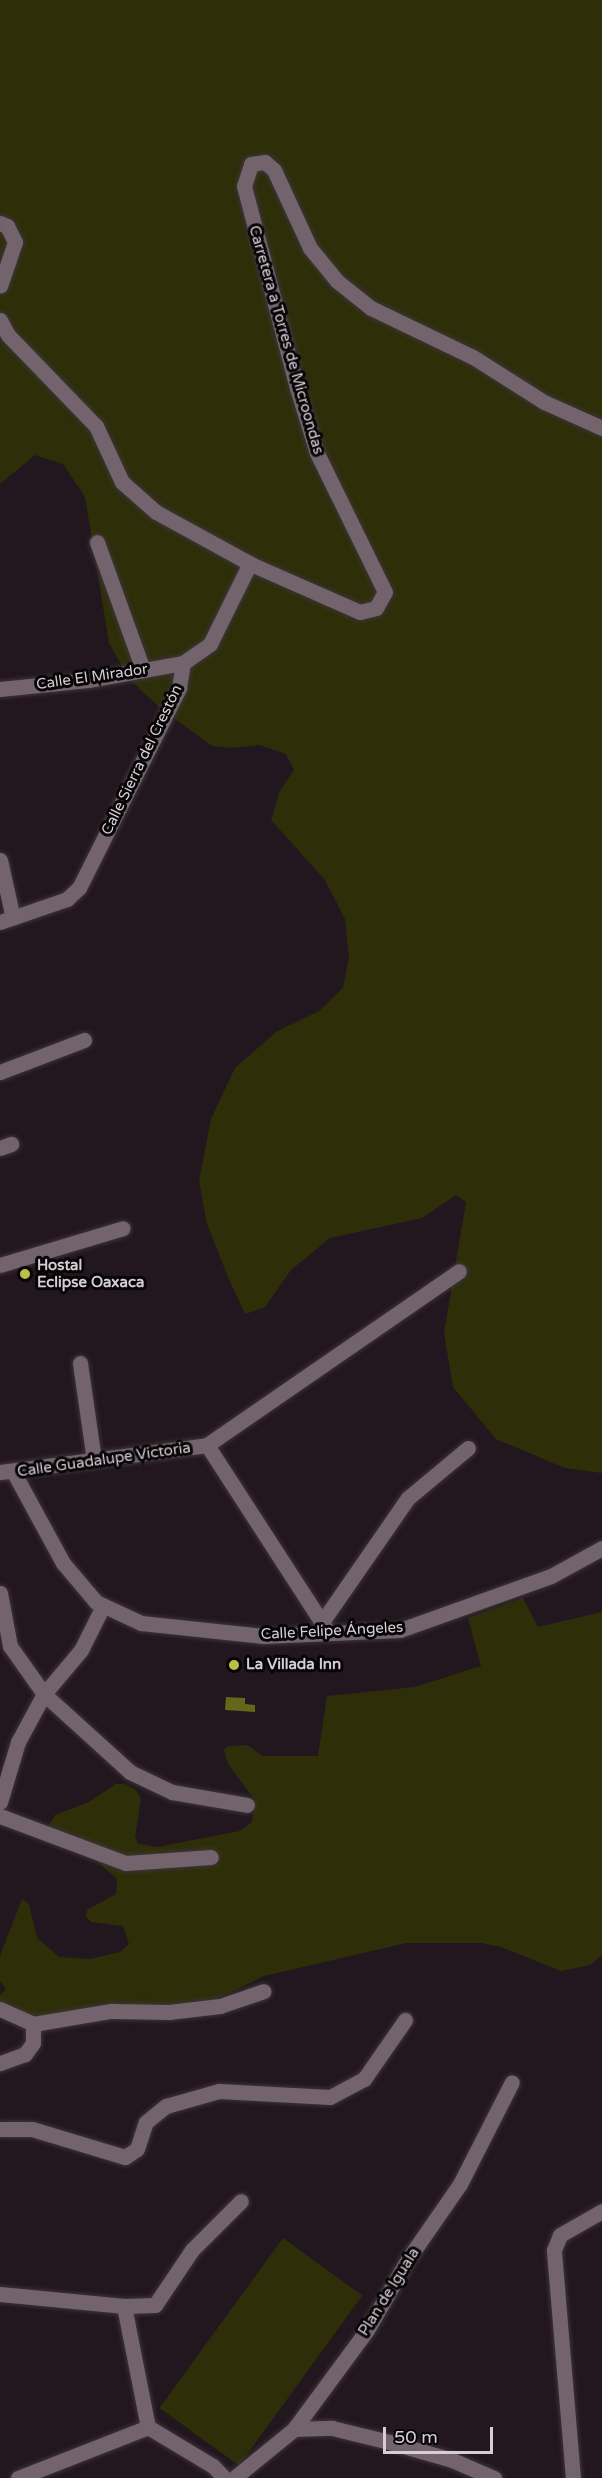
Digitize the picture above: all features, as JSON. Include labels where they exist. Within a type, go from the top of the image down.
[{"type":"street","name":"Carretera a Torres de Microondas","points":[[0,320],[8,335],[96,426],[122,482],[156,512],[250,562],[360,612],[376,608],[385,592],[317,453],[300,399],[248,207],[244,186],[251,164],[265,162],[274,170],[310,248],[338,281],[370,308],[473,357],[544,402],[602,428]]},
{"type":"street","points":[[0,223],[7,226],[15,242],[0,286]]},
{"type":"street","points":[[97,542],[143,670]]},
{"type":"street","points":[[183,663],[210,644],[250,562]]},
{"type":"street","name":"Calle El Mirador","points":[[0,689],[183,663]]},
{"type":"street","name":"Calle Sierra del Crestón","points":[[6,920],[67,899],[79,888],[179,688],[183,663]]},
{"type":"street","points":[[0,860],[6,920]]},
{"type":"street","points":[[0,1072],[84,1040]]},
{"type":"street","points":[[0,1265],[123,1228]]},
{"type":"street","points":[[459,1271],[207,1445],[325,1627],[408,1498],[468,1448]]},
{"type":"street","points":[[80,1363],[94,1460]]},
{"type":"street","name":"Calle Guadalupe Victoria","points":[[5,1473],[207,1445]]},
{"type":"street","points":[[0,1487],[5,1473]]},
{"type":"street","name":"Calle Felipe Ángeles","points":[[5,1473],[63,1563],[96,1602],[141,1623],[263,1636],[325,1627],[400,1630],[551,1576],[602,1548]]},
{"type":"street","points":[[0,1593],[2,1614],[10,1646],[44,1695],[130,1772],[172,1792],[248,1805]]},
{"type":"street","points":[[0,1802],[18,1742],[44,1695],[81,1650],[103,1606]]},
{"type":"street","points":[[0,1816],[126,1863],[212,1857]]},
{"type":"street","points":[[0,2008],[33,2024],[111,2011],[169,2012],[220,2006],[264,1991]]},
{"type":"street","points":[[0,2129],[32,2129],[125,2157],[137,2149],[146,2122],[166,2106],[219,2091],[330,2097],[364,2079],[405,2020]]},
{"type":"street","points":[[0,2063],[25,2054],[33,2043],[33,2024]]},
{"type":"street","name":"Plan de Iguala","points":[[234,2478],[294,2429],[367,2330],[408,2259],[445,2209],[512,2082]]},
{"type":"street","points":[[0,2294],[124,2306],[155,2305],[192,2250],[241,2201]]},
{"type":"street","points":[[573,2478],[554,2250],[561,2235],[602,2211]]},
{"type":"street","points":[[124,2306],[148,2427],[213,2466],[224,2478]]},
{"type":"street","points":[[18,2478],[148,2427]]},
{"type":"street","points":[[294,2429],[332,2428],[462,2463],[494,2478]]},
{"type":"shaded area","points":[[0,0],[602,0],[602,1473],[565,1468],[496,1439],[453,1387],[444,1333],[466,1202],[456,1195],[422,1218],[330,1238],[291,1270],[265,1307],[245,1314],[228,1277],[207,1224],[199,1181],[211,1119],[235,1068],[276,1032],[319,1011],[343,988],[349,957],[345,919],[325,880],[271,820],[280,791],[294,770],[286,754],[260,745],[231,748],[212,746],[159,707],[130,680],[109,643],[85,497],[63,464],[35,455],[0,484]]},
{"type":"shaded area","points":[[523,1598],[538,1627],[602,1612],[602,1955],[590,1965],[561,1971],[501,1947],[481,1943],[406,1943],[264,1976],[203,2006],[163,2018],[21,2015],[0,2009],[0,1995],[6,1989],[0,1981],[0,1956],[22,1899],[29,1904],[37,1938],[59,1957],[90,1959],[120,1952],[129,1944],[123,1926],[91,1922],[86,1917],[87,1910],[116,1894],[117,1879],[93,1858],[47,1829],[55,1815],[89,1802],[116,1784],[125,1784],[136,1790],[141,1799],[135,1837],[138,1844],[157,1847],[240,1831],[252,1822],[254,1799],[228,1764],[224,1750],[228,1746],[247,1745],[263,1756],[318,1756],[327,1696],[415,1687],[481,1666],[468,1618]]},
{"type":"shaded area","points":[[226,1697],[245,1698],[245,1704],[255,1705],[255,1712],[225,1710]]},
{"type":"shaded area","points":[[283,2238],[362,2296],[239,2465],[160,2408]]},
{"type":"place","name":"Hostal Eclipse Oaxaca","points":[[25,1274]]},
{"type":"place","name":"La Villada Inn","points":[[234,1665]]}]
